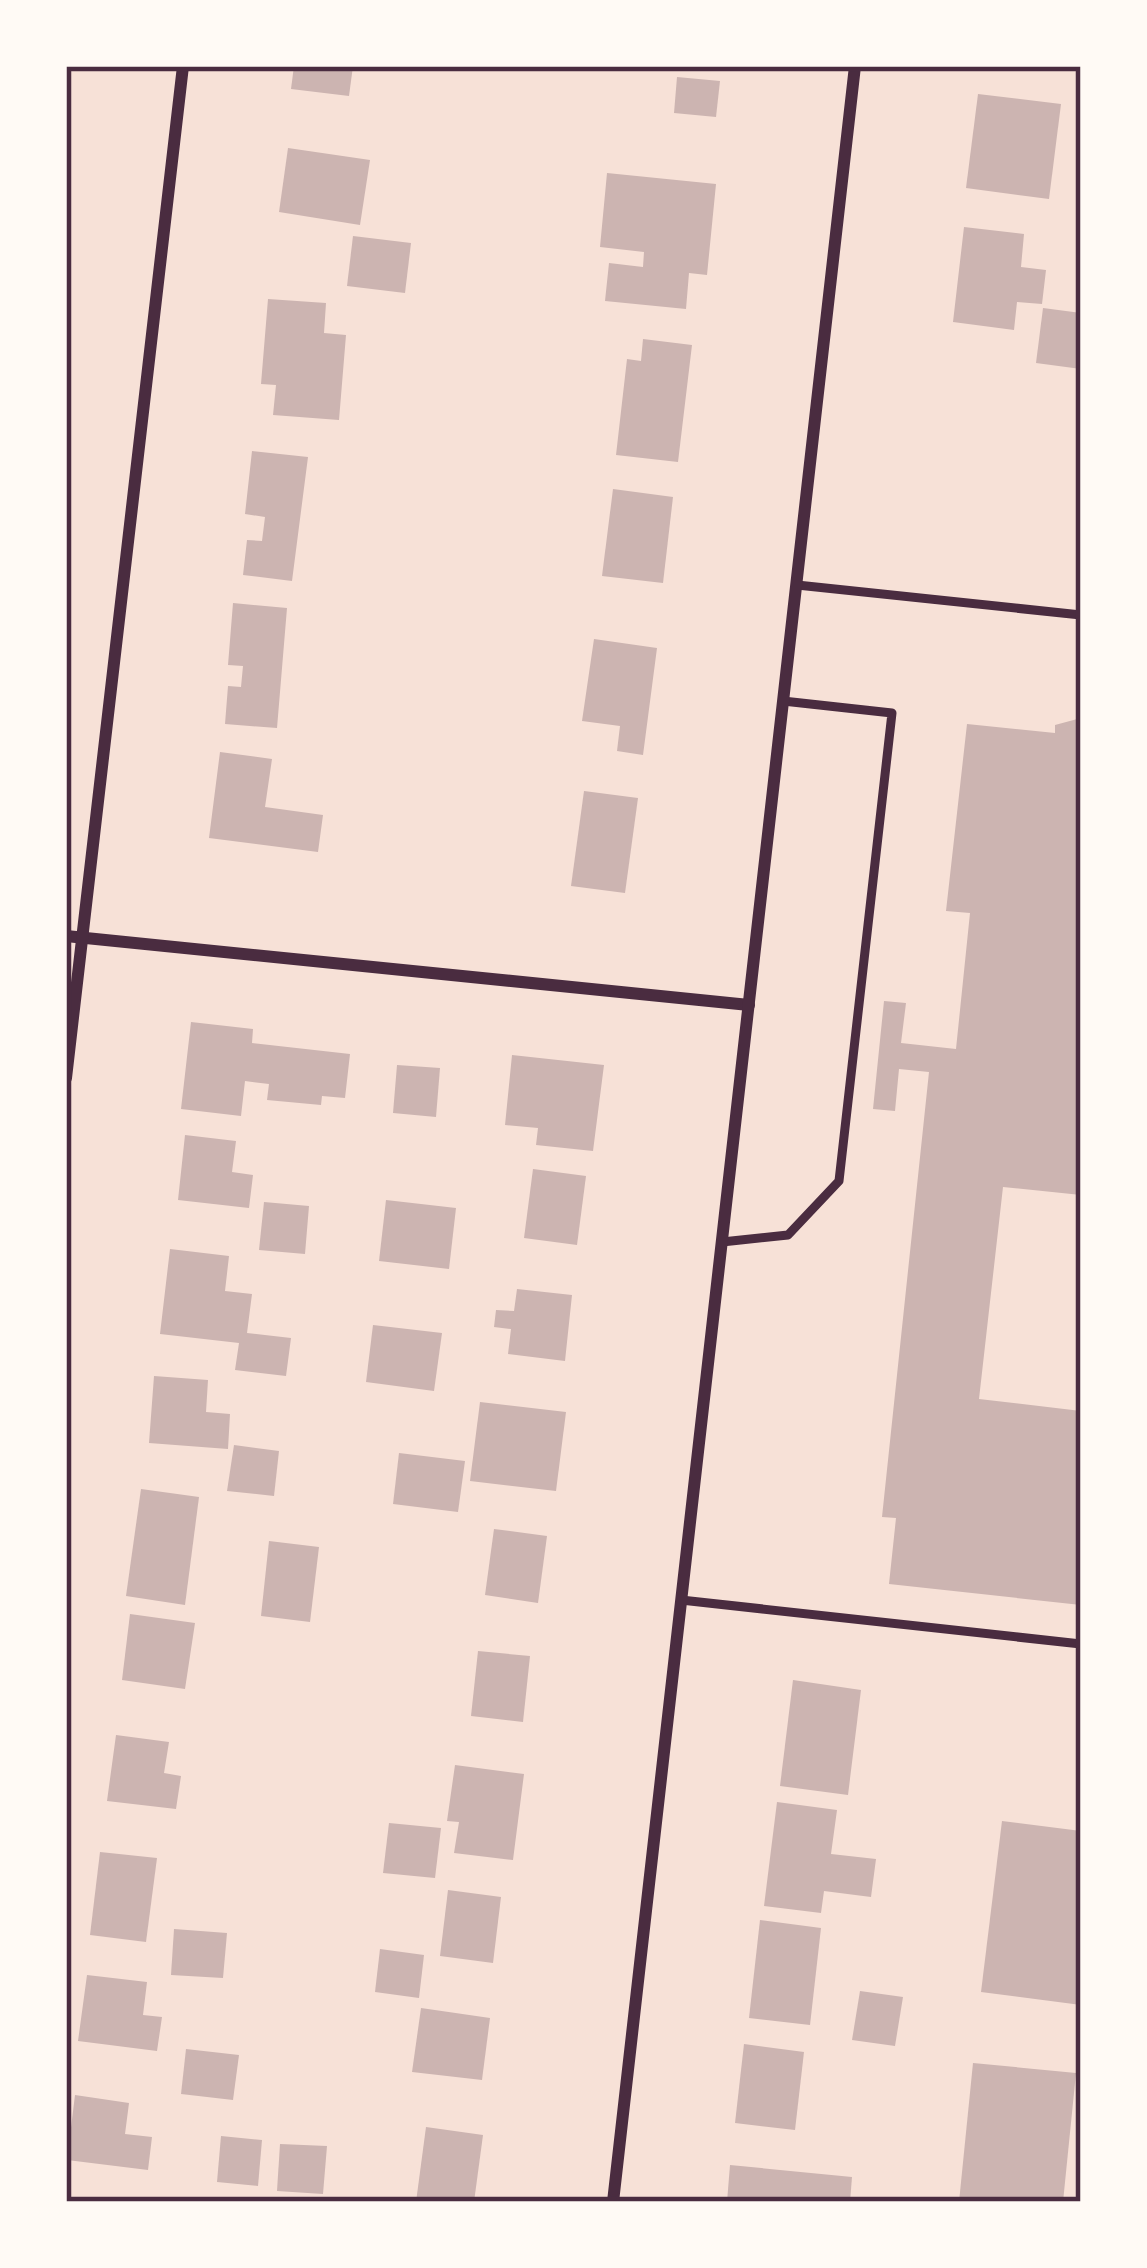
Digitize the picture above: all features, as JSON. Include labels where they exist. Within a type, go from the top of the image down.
[{"type":"street","points":[[66,1078],[183,66]]},
{"type":"street","points":[[613,2202],[855,66]]},
{"type":"street","points":[[66,936],[749,1005]]},
{"type":"lane","points":[[796,585],[1081,615]]},
{"type":"lane","points":[[722,1242],[788,1235],[813,1214],[839,1181],[892,712],[783,701]]},
{"type":"lane","points":[[682,1600],[1081,1643]]},
{"type":"building","points":[[294,66],[353,66],[349,96],[291,89]]},
{"type":"building","points":[[677,77],[720,81],[716,117],[674,113]]},
{"type":"building","points":[[978,94],[1061,104],[1049,199],[966,188]]},
{"type":"building","points":[[288,148],[370,160],[360,225],[279,212]]},
{"type":"building","points":[[607,173],[716,184],[707,275],[689,273],[686,309],[605,301],[609,263],[643,267],[644,252],[600,247]]},
{"type":"building","points":[[964,227],[1024,234],[1021,267],[1046,270],[1042,304],[1017,302],[1014,330],[953,322]]},
{"type":"building","points":[[353,236],[411,243],[405,293],[347,286]]},
{"type":"building","points":[[268,299],[326,303],[324,333],[346,335],[339,420],[273,415],[276,385],[261,384]]},
{"type":"building","points":[[1043,308],[1081,313],[1081,369],[1036,363]]},
{"type":"building","points":[[643,339],[692,345],[678,462],[616,455],[627,359],[641,361]]},
{"type":"building","points":[[252,451],[308,457],[292,581],[243,575],[247,540],[262,541],[265,517],[245,514]]},
{"type":"building","points":[[613,489],[673,497],[663,583],[602,576]]},
{"type":"building","points":[[233,603],[287,608],[277,728],[225,724],[228,686],[241,687],[243,666],[228,665]]},
{"type":"building","points":[[594,639],[657,648],[643,755],[617,751],[620,726],[582,721]]},
{"type":"building","points":[[1081,718],[1081,1195],[1003,1187],[979,1399],[1081,1411],[1081,1605],[889,1584],[896,1518],[882,1517],[929,1072],[899,1069],[895,1111],[873,1109],[884,1001],[906,1003],[901,1043],[956,1049],[970,913],[946,911],[967,724],[1055,733],[1055,725]]},
{"type":"building","points":[[220,752],[272,759],[265,807],[323,815],[318,852],[209,838]]},
{"type":"building","points":[[584,791],[638,798],[625,893],[571,886]]},
{"type":"building","points":[[191,1022],[253,1029],[252,1043],[350,1054],[345,1098],[322,1096],[321,1105],[267,1100],[269,1084],[245,1081],[241,1116],[181,1109]]},
{"type":"building","points":[[512,1055],[604,1065],[593,1151],[536,1145],[538,1128],[505,1125]]},
{"type":"building","points":[[397,1065],[440,1068],[436,1117],[393,1113]]},
{"type":"building","points":[[185,1135],[236,1141],[232,1172],[253,1175],[249,1208],[178,1200]]},
{"type":"building","points":[[533,1169],[586,1176],[577,1245],[524,1238]]},
{"type":"building","points":[[386,1200],[456,1208],[449,1269],[379,1261]]},
{"type":"building","points":[[264,1202],[309,1206],[305,1254],[259,1250]]},
{"type":"building","points":[[170,1249],[229,1256],[225,1291],[252,1294],[247,1333],[291,1338],[286,1376],[235,1370],[239,1343],[160,1334]]},
{"type":"building","points":[[517,1289],[572,1295],[565,1361],[508,1354],[511,1329],[494,1327],[496,1310],[514,1311]]},
{"type":"building","points":[[373,1325],[442,1333],[434,1391],[366,1382]]},
{"type":"building","points":[[154,1376],[208,1380],[206,1412],[230,1414],[228,1449],[149,1443]]},
{"type":"building","points":[[480,1402],[566,1412],[556,1491],[470,1481]]},
{"type":"building","points":[[234,1445],[279,1451],[274,1496],[227,1491]]},
{"type":"building","points":[[399,1453],[465,1461],[458,1512],[393,1504]]},
{"type":"building","points":[[141,1489],[199,1497],[185,1605],[126,1596]]},
{"type":"building","points":[[494,1529],[547,1536],[538,1603],[485,1595]]},
{"type":"building","points":[[269,1541],[319,1547],[310,1622],[261,1616]]},
{"type":"building","points":[[130,1614],[195,1623],[185,1689],[122,1680]]},
{"type":"building","points":[[478,1651],[530,1656],[523,1722],[471,1716]]},
{"type":"building","points":[[793,1680],[861,1690],[848,1795],[780,1786]]},
{"type":"building","points":[[116,1735],[169,1742],[164,1773],[181,1776],[176,1809],[107,1801]]},
{"type":"building","points":[[455,1765],[524,1774],[513,1860],[454,1853],[459,1822],[447,1821]]},
{"type":"building","points":[[777,1802],[837,1810],[831,1854],[876,1859],[871,1897],[824,1891],[821,1913],[764,1906]]},
{"type":"building","points":[[1002,1821],[1081,1831],[1081,2005],[981,1992]]},
{"type":"building","points":[[389,1823],[441,1828],[435,1878],[383,1873]]},
{"type":"building","points":[[100,1852],[157,1858],[146,1942],[90,1935]]},
{"type":"building","points":[[448,1890],[501,1897],[493,1963],[440,1956]]},
{"type":"building","points":[[760,1920],[821,1928],[810,2025],[749,2018]]},
{"type":"building","points":[[174,1929],[227,1933],[223,1978],[171,1975]]},
{"type":"building","points":[[380,1949],[424,1955],[419,1998],[375,1992]]},
{"type":"building","points":[[87,1975],[147,1982],[143,2015],[162,2017],[157,2051],[78,2041]]},
{"type":"building","points":[[860,1991],[903,1997],[895,2046],[852,2040]]},
{"type":"building","points":[[421,2008],[490,2018],[482,2080],[412,2072]]},
{"type":"building","points":[[744,2044],[804,2052],[795,2130],[735,2123]]},
{"type":"building","points":[[186,2049],[239,2055],[233,2100],[181,2094]]},
{"type":"building","points":[[973,2063],[1076,2073],[1063,2202],[959,2202]]},
{"type":"building","points":[[75,2095],[129,2103],[125,2134],[152,2137],[148,2170],[67,2160]]},
{"type":"building","points":[[426,2127],[483,2135],[474,2202],[416,2202]]},
{"type":"building","points":[[221,2136],[262,2140],[258,2186],[217,2182]]},
{"type":"building","points":[[280,2144],[327,2146],[323,2194],[277,2191]]},
{"type":"building","points":[[730,2165],[852,2177],[850,2202],[727,2202]]}]
